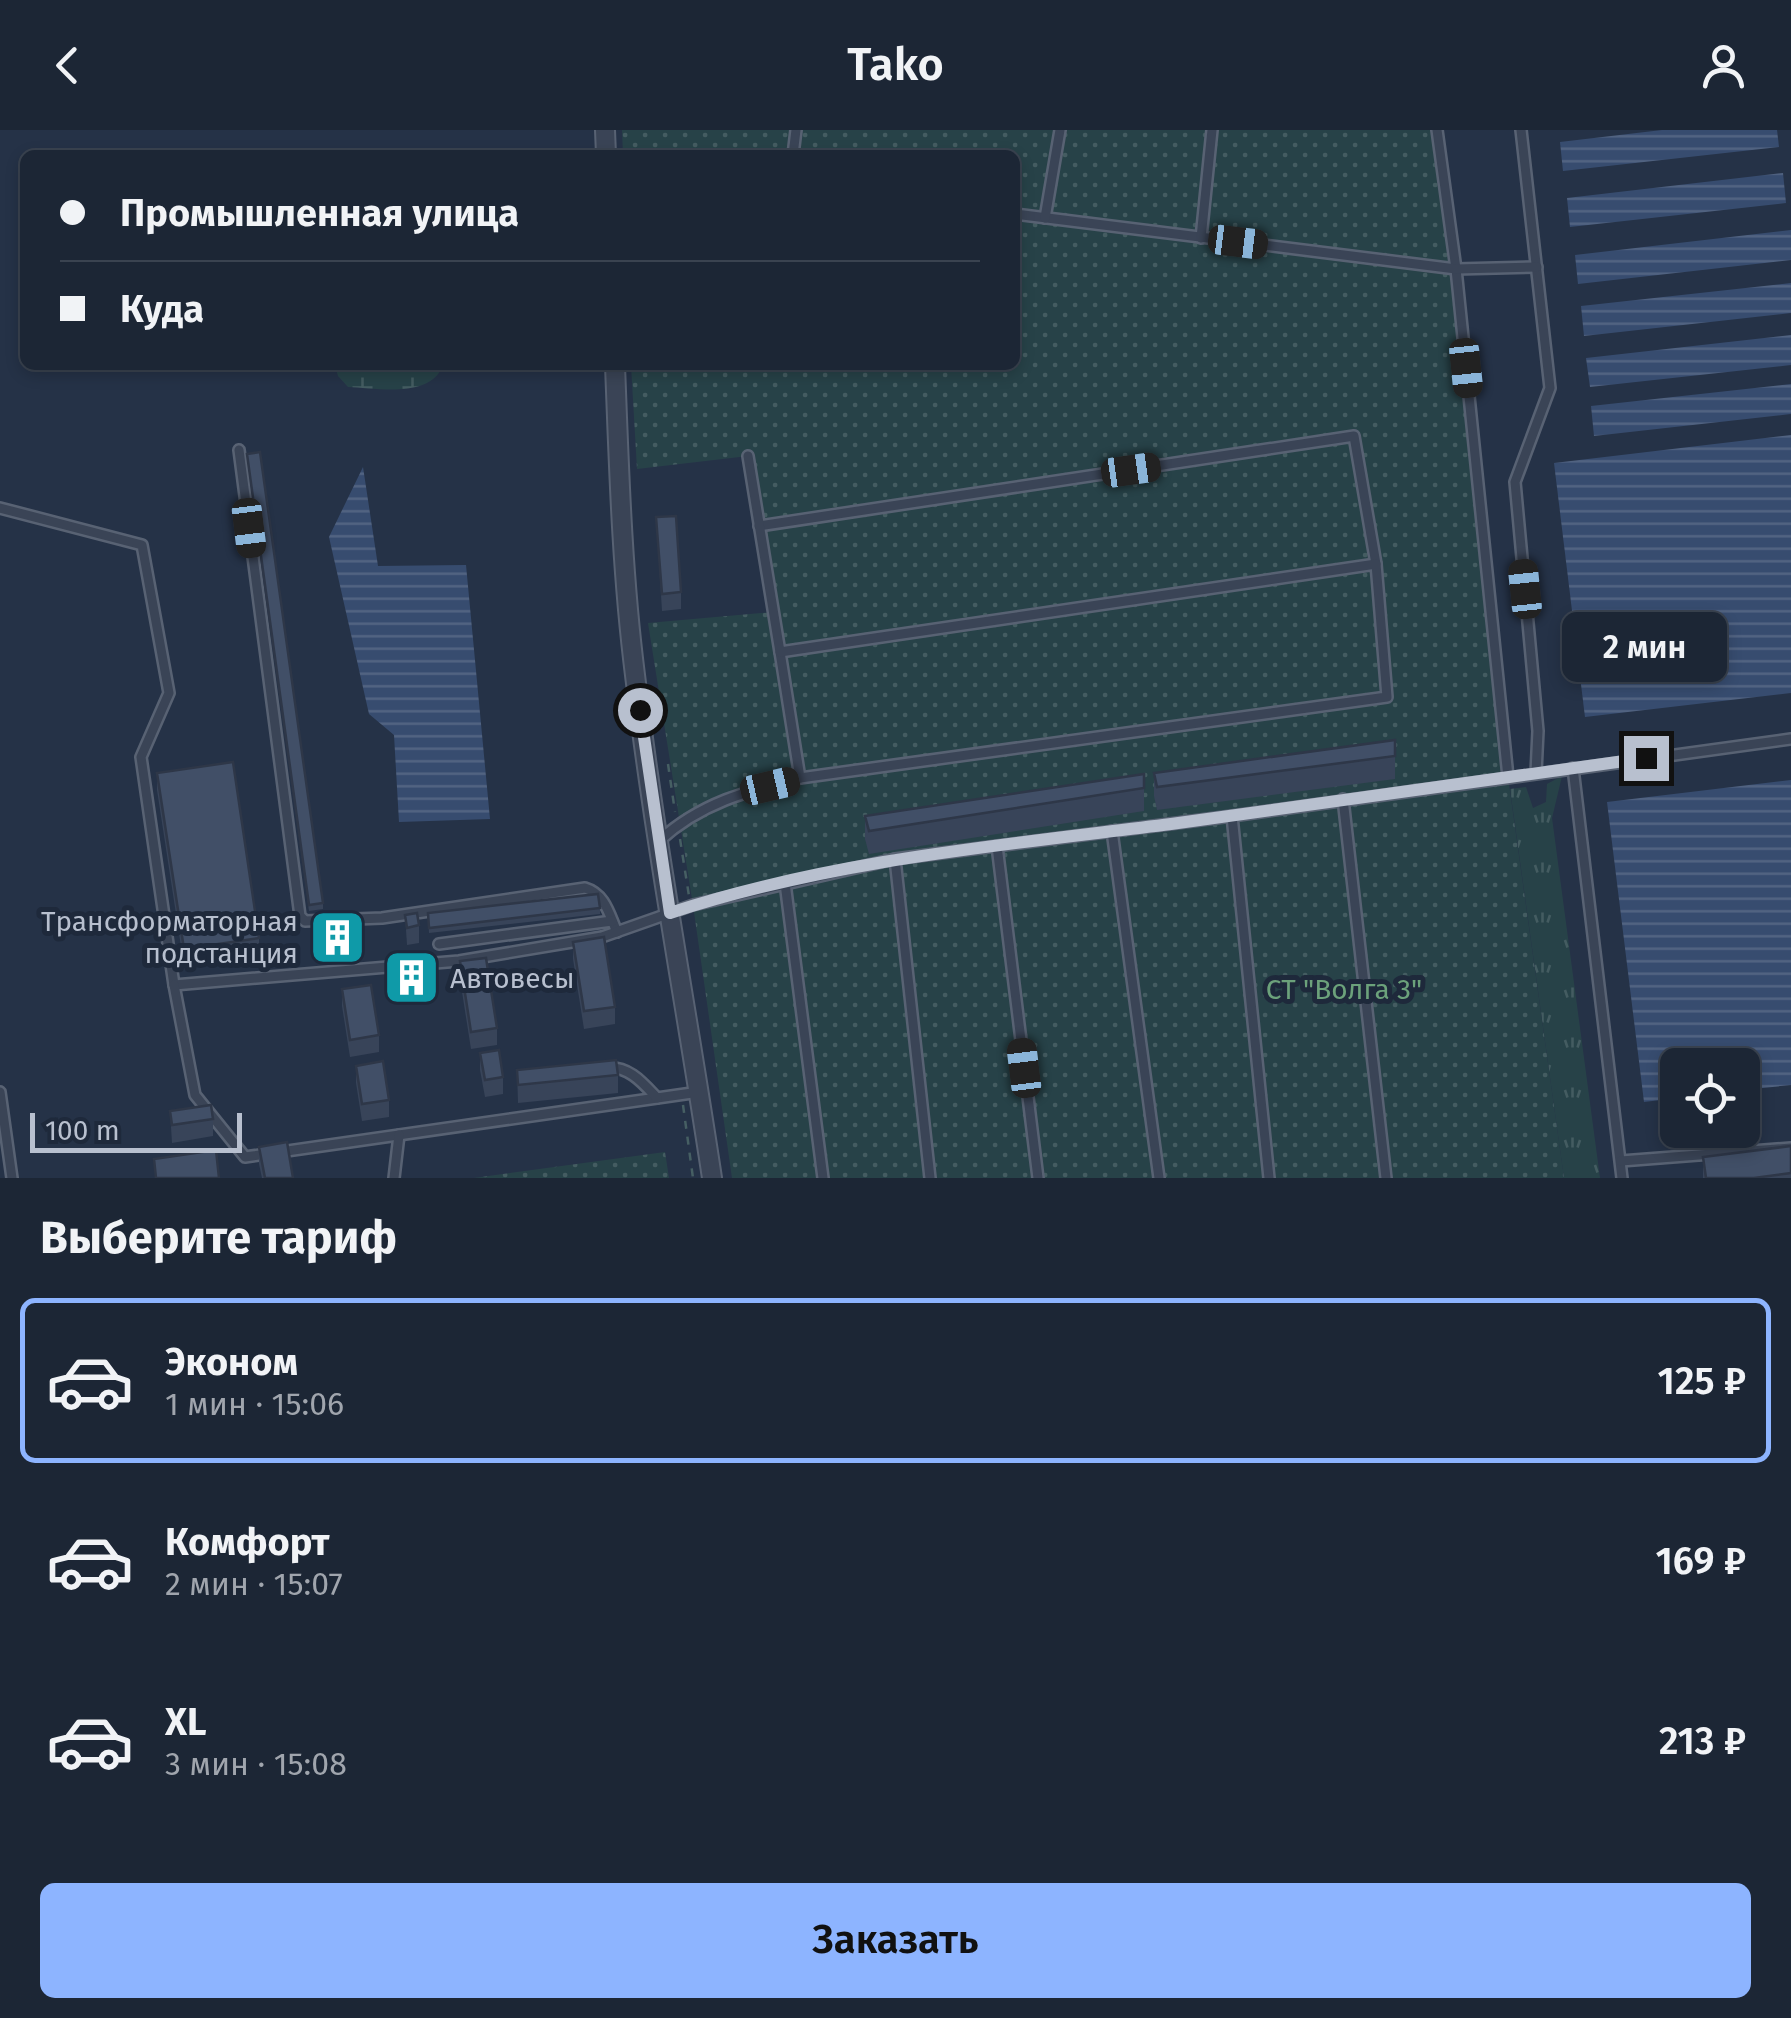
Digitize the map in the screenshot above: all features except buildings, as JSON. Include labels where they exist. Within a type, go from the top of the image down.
[{"type":"street","points":[[614,370],[633,656],[658,842],[712,1178]]},
{"type":"lane","points":[[1046,218],[1060,130]]},
{"type":"lane","points":[[1201,238],[1212,130]]},
{"type":"lane","points":[[1437,130],[1456,270],[1508,777]]},
{"type":"lane","points":[[1521,130],[1550,388],[1514,482],[1538,731],[1536,773]]},
{"type":"lane","points":[[1020,215],[1456,270],[1537,267]]},
{"type":"lane","points":[[658,842],[677,824],[739,793],[800,778],[1387,696],[1376,564],[1354,436],[759,526]]},
{"type":"lane","points":[[238,450],[300,916],[305,921],[382,918],[585,888],[602,898],[615,926]]},
{"type":"lane","points":[[748,456],[800,778]]},
{"type":"lane","points":[[0,508],[142,545],[168,693],[141,757],[174,985],[195,1095],[245,1157],[699,1092]]},
{"type":"lane","points":[[780,652],[1376,564]]},
{"type":"lane","points":[[439,944],[615,926],[895,859],[1791,739]]},
{"type":"lane","points":[[1573,768],[1622,1178]]},
{"type":"lane","points":[[1343,799],[1386,1178]]},
{"type":"lane","points":[[1232,816],[1270,1178]]},
{"type":"lane","points":[[1112,832],[1159,1178]]},
{"type":"lane","points":[[997,846],[1038,1178]]},
{"type":"lane","points":[[895,859],[930,1178]]},
{"type":"lane","points":[[785,883],[823,1178]]},
{"type":"lane","points":[[174,985],[459,962],[602,937],[615,926]]},
{"type":"lane","points":[[600,1069],[626,1070],[657,1098]]},
{"type":"lane","points":[[0,1092],[12,1178]]},
{"type":"lane","points":[[394,1178],[399,1134]]},
{"type":"lane","points":[[1621,1161],[1791,1148]]},
{"type":"green space","name":"СТ \"Волга 3\"","points":[[622,130],[1437,130],[1508,777],[1564,1178],[732,1178],[648,623],[772,612],[748,456],[637,469],[631,370],[1020,370],[1020,150],[623,150]]},
{"type":"green space","points":[[336,370],[440,370],[427,383],[402,389],[348,387]]},
{"type":"green space","points":[[1562,776],[1552,818],[1600,1178],[1564,1178],[1510,789],[1526,787],[1533,808],[1546,802],[1547,784]]},
{"type":"green space","points":[[665,1152],[669,1178],[474,1178]]},
{"type":"water","points":[[1662,130],[1777,130],[1779,147],[1563,171],[1560,142]]},
{"type":"water","points":[[1783,173],[1786,203],[1570,227],[1567,198]]},
{"type":"water","points":[[1791,230],[1791,260],[1578,284],[1575,255]]},
{"type":"water","points":[[1791,283],[1791,313],[1584,336],[1581,306]]},
{"type":"water","points":[[1791,335],[1791,365],[1590,387],[1586,358]]},
{"type":"water","points":[[1791,384],[1791,414],[1594,436],[1591,406]]},
{"type":"water","points":[[1791,435],[1791,693],[1585,717],[1554,463]]},
{"type":"water","points":[[363,467],[378,566],[466,565],[490,819],[399,822],[394,735],[369,714],[329,537]]},
{"type":"water","points":[[1791,780],[1791,1085],[1760,1088],[1760,1048],[1660,1048],[1660,1100],[1644,1102],[1607,802]]},
{"type":"place","name":"Трансформаторная подстанция","points":[[337,937]]},
{"type":"place","name":"Автовесы","points":[[411,978]]},
{"type":"route","points":[[640,710],[670,913],[895,859],[1646,758]]}]
